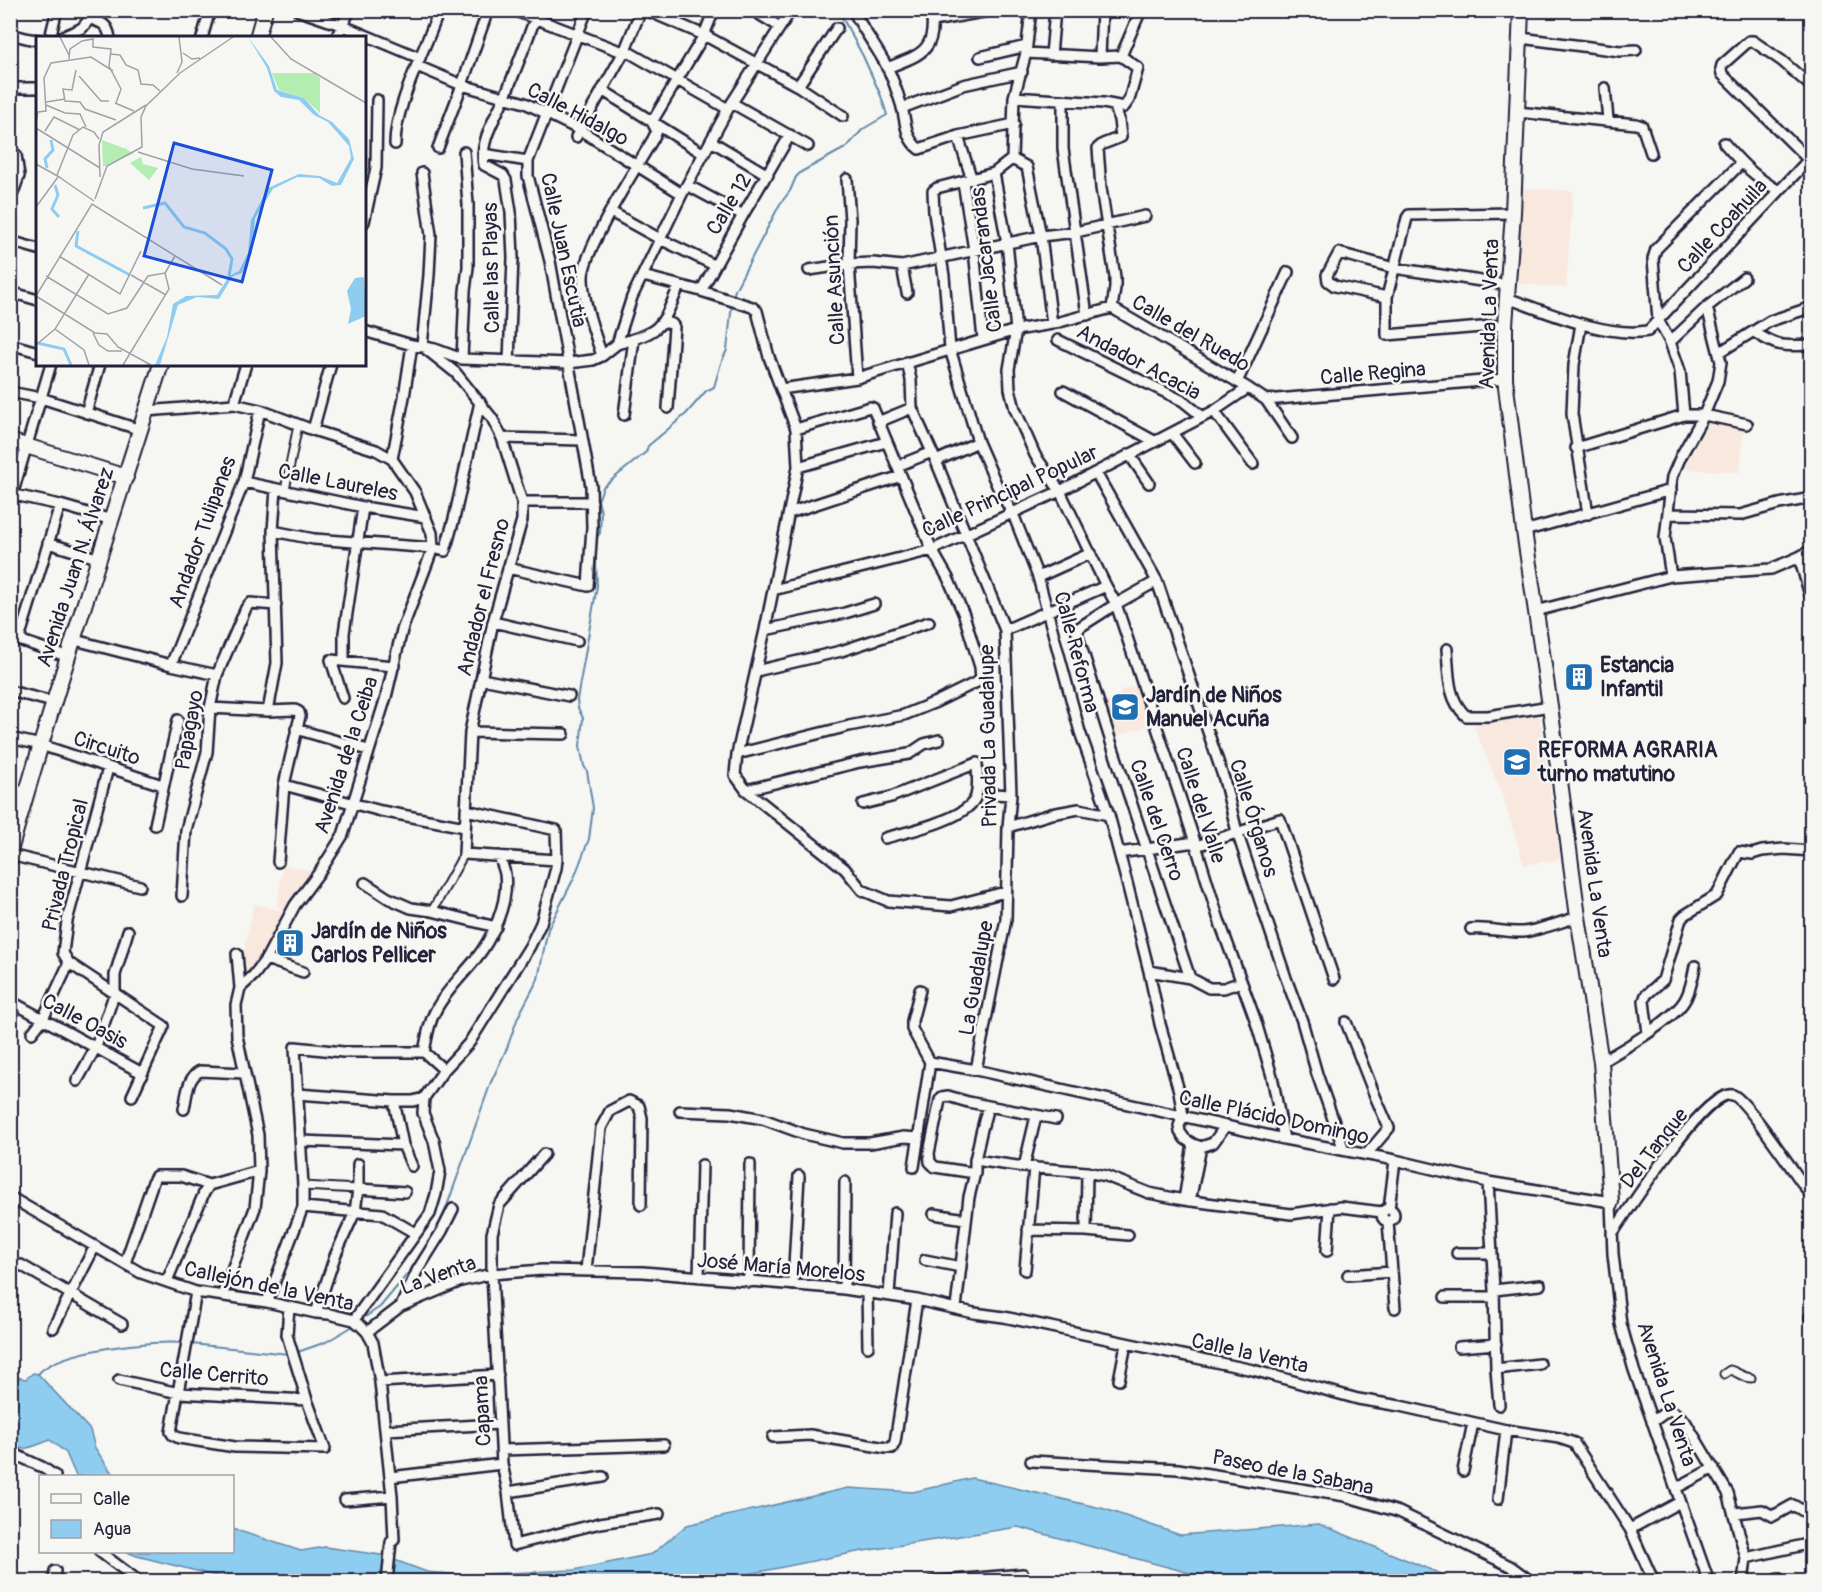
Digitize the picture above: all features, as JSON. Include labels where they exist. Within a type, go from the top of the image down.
[{"type":"main road","points":[[258,36],[265,10]]},
{"type":"main road","name":"Avenida La Venta","points":[[1521,10],[1513,213],[1505,325],[1505,379],[1578,917],[1601,1062],[1611,1203]]},
{"type":"main road","name":"Avenida Juan N. Álvarez","points":[[10,853],[12,836],[53,702],[160,366]]},
{"type":"main road","points":[[10,441],[126,477]]},
{"type":"street","points":[[50,36],[57,10]]},
{"type":"street","points":[[203,36],[210,10]]},
{"type":"street","name":"Calle Hidalgo","points":[[297,10],[341,25],[364,36]]},
{"type":"street","points":[[337,36],[350,10]]},
{"type":"street","points":[[395,144],[395,134],[405,97],[439,10]]},
{"type":"street","points":[[438,148],[488,10]]},
{"type":"street","points":[[513,10],[537,14],[579,36],[620,51],[625,50],[678,80],[808,146]]},
{"type":"street","name":"Calle Juan Escutia","points":[[508,568],[588,586],[592,527],[591,486],[550,261],[528,176],[528,161],[579,36],[587,10]]},
{"type":"street","points":[[578,134],[625,50],[641,10]]},
{"type":"street","points":[[646,10],[704,35],[798,86],[843,116]]},
{"type":"street","points":[[652,122],[704,35],[714,10]]},
{"type":"street","points":[[752,10],[780,27]]},
{"type":"street","points":[[617,344],[632,297],[682,194],[730,106],[792,10]]},
{"type":"street","points":[[853,10],[887,68],[902,108],[910,141],[919,149],[958,136],[1014,124]]},
{"type":"street","points":[[887,68],[918,56],[925,50],[930,41],[933,21],[931,10]]},
{"type":"street","points":[[933,21],[994,10]]},
{"type":"street","points":[[1031,10],[1027,49],[1014,97],[1012,159],[1027,166],[1041,236],[1052,324]]},
{"type":"street","points":[[1051,55],[1055,10]]},
{"type":"street","points":[[1100,57],[1102,10]]},
{"type":"street","points":[[1121,56],[1141,10]]},
{"type":"street","points":[[528,161],[483,154],[487,137],[537,14]]},
{"type":"street","points":[[64,36],[82,27],[94,15],[104,23],[110,36]]},
{"type":"street","points":[[798,86],[837,28]]},
{"type":"street","points":[[10,34],[36,40]]},
{"type":"street","name":"Calle Hidalgo","points":[[366,37],[462,85],[525,103],[682,194]]},
{"type":"street","points":[[1521,38],[1620,51],[1636,50]]},
{"type":"street","points":[[1810,157],[1722,74],[1721,69],[1722,65],[1749,41],[1753,41],[1782,61],[1812,87]]},
{"type":"street","points":[[980,57],[1027,49],[1051,55],[1121,56],[1138,68],[1124,107],[1103,103],[1014,97]]},
{"type":"street","points":[[902,108],[963,85],[1022,72]]},
{"type":"street","points":[[10,88],[36,88]]},
{"type":"street","points":[[1605,88],[1608,120]]},
{"type":"street","points":[[602,90],[704,154]]},
{"type":"street","points":[[366,213],[376,168],[377,99]]},
{"type":"street","points":[[1063,100],[1064,149],[1087,315]]},
{"type":"street","points":[[1112,308],[1115,288],[1098,148],[1102,144],[1121,137],[1115,106]]},
{"type":"street","points":[[1516,112],[1636,123],[1642,126],[1651,153]]},
{"type":"street","points":[[602,356],[587,309],[583,278],[588,258],[611,212],[657,131],[652,122]]},
{"type":"street","name":"Calle 12","points":[[701,291],[742,215],[790,135]]},
{"type":"street","points":[[958,136],[967,181],[983,339]]},
{"type":"street","points":[[711,141],[768,175]]},
{"type":"street","points":[[1724,143],[1759,179],[1779,191]]},
{"type":"street","points":[[462,359],[468,267],[468,204],[464,152]]},
{"type":"street","points":[[12,193],[19,176],[13,154]]},
{"type":"street","name":"Calle las Playas","points":[[483,154],[484,165],[503,175],[512,224],[509,361]]},
{"type":"street","name":"Calle Coahuila","points":[[1387,297],[1335,286],[1328,281],[1327,275],[1339,253],[1394,268],[1507,291],[1581,324],[1633,333],[1648,331],[1810,157]]},
{"type":"street","name":"Calle Reforma","points":[[1012,159],[994,173],[933,191],[949,322],[950,349],[978,442],[999,490],[1013,514],[1038,577],[1080,732],[1109,815],[1119,853],[1160,1024],[1179,1091],[1183,1116],[1179,1126],[1180,1132],[1185,1139],[1197,1146]]},
{"type":"street","points":[[1684,415],[1680,372],[1671,342],[1658,320],[1653,259],[1656,249],[1741,163]]},
{"type":"street","points":[[366,166],[376,168]]},
{"type":"street","points":[[392,459],[417,345],[429,274],[431,235],[422,173]]},
{"type":"street","name":"Calle Jacarandas","points":[[994,173],[1007,243],[1016,330],[1009,369],[1010,389],[1015,409],[1035,455],[1060,491],[1116,604]]},
{"type":"street","name":"Calle Asunción","points":[[847,179],[850,220],[849,264],[857,378]]},
{"type":"street","points":[[687,185],[742,215]]},
{"type":"street","points":[[611,212],[714,265]]},
{"type":"street","points":[[1505,325],[1387,334],[1387,297],[1409,215],[1513,213]]},
{"type":"street","points":[[809,270],[849,264],[873,263],[902,266],[1145,216]]},
{"type":"street","points":[[10,241],[36,248]]},
{"type":"street","points":[[902,266],[907,293]]},
{"type":"street","points":[[1237,382],[1287,272]]},
{"type":"street","points":[[643,276],[701,291],[752,307],[757,311],[769,357],[796,429],[798,467],[737,754],[735,775],[746,790],[845,869],[862,890],[888,901],[951,906],[1005,892]]},
{"type":"street","points":[[1671,342],[1707,307],[1744,279]]},
{"type":"street","points":[[366,332],[435,349],[462,359],[569,363],[593,360],[617,344],[652,333],[663,322],[679,286]]},
{"type":"street","points":[[10,292],[36,299]]},
{"type":"street","points":[[1671,576],[1665,538],[1674,471],[1704,415],[1718,381],[1721,362],[1707,307]]},
{"type":"street","points":[[1720,352],[1770,321],[1812,307]]},
{"type":"street","name":"Calle del Ruedo","points":[[781,389],[857,378],[983,339],[1112,308],[1248,388]]},
{"type":"street","points":[[663,322],[672,324],[674,327],[668,408]]},
{"type":"street","points":[[1581,324],[1572,388],[1572,414],[1588,514]]},
{"type":"street","points":[[1754,332],[1772,344],[1812,345]]},
{"type":"street","points":[[624,415],[634,339]]},
{"type":"street","name":"Andador Acacia","points":[[1058,340],[1183,401],[1203,417]]},
{"type":"street","points":[[10,344],[36,351]]},
{"type":"street","name":"Andador el Fresno","points":[[417,345],[456,373],[492,418],[502,438],[522,502],[522,520],[493,622],[470,732],[464,854],[432,911]]},
{"type":"street","name":"Privada La Guadalupe","points":[[907,362],[911,380],[912,408],[1005,630],[1011,795],[1005,892]]},
{"type":"street","points":[[50,366],[11,497],[60,505],[112,520]]},
{"type":"street","points":[[86,413],[99,366]]},
{"type":"street","points":[[234,404],[245,366]]},
{"type":"street","points":[[312,430],[330,366]]},
{"type":"street","name":"Calle Regina","points":[[1266,400],[1505,379]]},
{"type":"street","points":[[1248,388],[1266,400],[1292,438]]},
{"type":"street","name":"Calle Principal Popular","points":[[773,590],[932,550],[1013,514],[1096,473],[1214,411],[1248,388]]},
{"type":"street","points":[[1063,391],[1154,441]]},
{"type":"street","points":[[10,392],[41,398],[141,430]]},
{"type":"street","points":[[273,531],[314,538],[433,548],[445,551],[480,402]]},
{"type":"street","points":[[146,411],[234,404],[260,410],[312,430],[376,450],[392,459],[415,492],[432,533],[433,548]]},
{"type":"street","points":[[737,754],[904,715],[981,680],[980,667],[964,615],[948,578],[932,550],[875,411],[870,407],[796,429]]},
{"type":"street","points":[[878,422],[912,408]]},
{"type":"street","name":"Andador Tulipanes","points":[[171,665],[244,482],[260,410]]},
{"type":"street","points":[[1214,411],[1253,464]]},
{"type":"street","points":[[1576,448],[1684,415],[1704,415],[1746,424]]},
{"type":"street","points":[[268,711],[277,663],[273,531],[298,425]]},
{"type":"street","points":[[1172,433],[1195,463]]},
{"type":"street","points":[[502,438],[582,440]]},
{"type":"street","points":[[798,467],[886,442]]},
{"type":"street","points":[[897,466],[978,442]]},
{"type":"street","points":[[1129,454],[1149,483]]},
{"type":"street","name":"Calle Órganos","points":[[1096,473],[1157,581],[1224,779],[1238,832],[1302,1021],[1317,1074],[1344,1150]]},
{"type":"street","points":[[789,513],[901,476]]},
{"type":"street","name":"Calle Laureles","points":[[244,482],[363,507],[426,517]]},
{"type":"street","points":[[1524,531],[1671,490]]},
{"type":"street","points":[[1669,514],[1740,515],[1812,498]]},
{"type":"street","points":[[522,502],[592,502]]},
{"type":"street","points":[[60,505],[15,638],[69,657]]},
{"type":"street","points":[[344,661],[344,633],[363,507]]},
{"type":"street","points":[[48,543],[100,559]]},
{"type":"street","name":"Avenida de la Ceiba","points":[[240,988],[266,959],[295,905],[343,835],[386,697],[402,630],[433,548]]},
{"type":"street","points":[[1536,611],[1671,576],[1771,569],[1812,550]]},
{"type":"street","points":[[1038,577],[1091,553]]},
{"type":"street","points":[[1799,557],[1812,602]]},
{"type":"street","points":[[1116,604],[1157,581]]},
{"type":"street","points":[[1005,630],[1106,586]]},
{"type":"street","name":"Papagayo","points":[[182,896],[186,830],[207,752],[210,708],[217,675],[250,603],[276,605]]},
{"type":"street","points":[[765,630],[834,616],[874,604]]},
{"type":"street","name":"Calle del Cerro","points":[[1116,604],[1080,627],[1077,633],[1190,978]]},
{"type":"street","name":"Calle del Valle","points":[[1116,604],[1219,920],[1255,1019],[1272,1076],[1284,1139]]},
{"type":"street","points":[[493,622],[577,642]]},
{"type":"street","points":[[756,671],[841,651],[929,622]]},
{"type":"street","points":[[75,639],[217,675]]},
{"type":"street","points":[[1448,649],[1450,687],[1457,707],[1466,716],[1488,716],[1550,706]]},
{"type":"street","points":[[343,698],[331,660],[394,666]]},
{"type":"street","points":[[482,679],[569,696]]},
{"type":"street","points":[[10,691],[53,702]]},
{"type":"street","points":[[210,708],[295,710],[299,712],[284,785],[278,862]]},
{"type":"street","points":[[155,825],[178,720]]},
{"type":"street","points":[[296,729],[368,750]]},
{"type":"street","points":[[470,732],[564,734]]},
{"type":"street","name":"Circuito","points":[[10,738],[41,745],[162,785]]},
{"type":"street","points":[[746,790],[860,762],[909,754],[924,744],[939,740]]},
{"type":"street","points":[[864,804],[891,797],[976,763],[978,782],[975,798],[963,811],[931,825],[885,838]]},
{"type":"street","name":"Privada Tropical","points":[[32,1033],[43,1019],[69,963],[63,953],[67,921],[108,768]]},
{"type":"street","points":[[978,782],[994,794],[1011,795]]},
{"type":"street","points":[[284,785],[353,805],[465,827]]},
{"type":"street","points":[[10,788],[27,793]]},
{"type":"street","points":[[1008,827],[1051,814],[1078,809],[1109,815]]},
{"type":"street","points":[[387,1581],[391,1542],[394,1540],[392,1496],[380,1382],[374,1343],[360,1325],[415,1233],[430,1214],[436,1194],[440,1171],[434,1141],[423,1113],[424,1098],[444,1070],[469,1043],[530,946],[541,922],[557,860],[555,830],[466,810]]},
{"type":"street","points":[[1119,853],[1196,844],[1280,819],[1334,980]]},
{"type":"street","points":[[1648,1033],[1644,1000],[1646,995],[1663,980],[1681,919],[1718,895],[1739,852],[1752,854],[1784,849],[1812,851]]},
{"type":"street","points":[[10,853],[140,886]]},
{"type":"street","points":[[464,854],[557,860]]},
{"type":"street","points":[[424,1052],[429,1026],[437,1009],[453,984],[476,958],[496,927],[501,910],[505,874],[499,856]]},
{"type":"street","points":[[365,883],[397,903],[411,908],[496,927]]},
{"type":"street","name":"La Guadalupe","points":[[976,1070],[1006,919],[1005,892]]},
{"type":"street","points":[[1472,929],[1524,932],[1578,917]]},
{"type":"street","points":[[77,1081],[96,1047],[115,992],[115,975],[128,932]]},
{"type":"street","points":[[222,1296],[255,1209],[259,1171],[258,1135],[244,1073],[237,1026],[236,1005],[240,988],[237,954]]},
{"type":"street","points":[[266,959],[303,972]]},
{"type":"street","points":[[69,963],[164,1026],[132,1096]]},
{"type":"street","points":[[1601,1062],[1648,1033],[1685,1000],[1695,966]]},
{"type":"street","points":[[1149,971],[1190,978],[1203,986],[1215,988],[1224,988],[1241,982]]},
{"type":"street","points":[[914,1167],[930,1062],[912,1029],[920,990]]},
{"type":"street","name":"Calle Oasis","points":[[10,1001],[142,1073]]},
{"type":"street","points":[[1346,1022],[1389,1128],[1366,1155]]},
{"type":"street","points":[[267,1302],[303,1207],[295,1047],[343,1052],[424,1052],[444,1070]]},
{"type":"street","name":"Calle Plácido Domingo","points":[[930,1062],[976,1070],[1284,1139],[1395,1160],[1488,1182],[1611,1203]]},
{"type":"street","points":[[184,1109],[190,1079],[195,1073],[200,1071],[244,1073]]},
{"type":"street","points":[[297,1094],[394,1101],[413,1101],[424,1098]]},
{"type":"street","name":"Del Tanque","points":[[1612,1234],[1657,1166],[1693,1122],[1724,1096],[1733,1095],[1739,1099],[1762,1126],[1812,1197]]},
{"type":"street","points":[[975,1173],[936,1167],[930,1162],[929,1153],[942,1096],[1056,1119]]},
{"type":"street","points":[[394,1101],[403,1145],[411,1166]]},
{"type":"street","points":[[586,1270],[601,1128],[610,1111],[629,1101],[639,1106],[642,1118],[641,1206]]},
{"type":"street","points":[[956,1308],[965,1219],[975,1173],[975,1160],[988,1106]]},
{"type":"street","points":[[680,1111],[730,1113],[763,1119],[804,1134],[843,1143],[870,1143],[904,1137],[918,1138]]},
{"type":"street","points":[[1025,1270],[1029,1167],[1036,1116]]},
{"type":"street","points":[[1187,1200],[1197,1146],[1212,1143],[1226,1125]]},
{"type":"street","points":[[301,1141],[403,1145]]},
{"type":"street","name":"Capama","points":[[544,1154],[499,1205],[492,1234],[502,1464],[508,1492],[514,1545],[600,1523],[658,1514]]},
{"type":"street","points":[[975,1160],[1087,1172],[1106,1176],[1149,1193],[1291,1214],[1341,1207],[1386,1210]]},
{"type":"street","points":[[1395,1160],[1386,1210],[1382,1219],[1388,1222],[1395,1308]]},
{"type":"street","points":[[316,1313],[335,1256],[355,1212],[358,1164]]},
{"type":"street","points":[[749,1282],[750,1164]]},
{"type":"street","points":[[699,1277],[702,1165]]},
{"type":"street","points":[[125,1263],[156,1176],[181,1176],[209,1185],[259,1171]]},
{"type":"street","points":[[1086,1231],[1087,1172]]},
{"type":"street","points":[[793,1285],[799,1176]]},
{"type":"street","points":[[844,1182],[844,1289]]},
{"type":"street","points":[[1488,1182],[1499,1405]]},
{"type":"street","points":[[167,1281],[209,1185]]},
{"type":"street","points":[[303,1186],[405,1192]]},
{"type":"street","name":"Callejón de la Venta","points":[[10,1197],[141,1273],[196,1292],[267,1302],[360,1325]]},
{"type":"street","name":"Avenida La Venta","points":[[1611,1203],[1621,1324],[1634,1370],[1709,1581]]},
{"type":"street","points":[[303,1207],[382,1214],[415,1233]]},
{"type":"street","points":[[1328,1251],[1330,1208]]},
{"type":"street","points":[[401,1306],[417,1271],[453,1209]]},
{"type":"street","points":[[889,1295],[895,1213]]},
{"type":"street","points":[[934,1214],[965,1219]]},
{"type":"street","points":[[1028,1230],[1086,1231],[1128,1235]]},
{"type":"street","points":[[53,1328],[95,1246]]},
{"type":"street","points":[[1457,1253],[1492,1253]]},
{"type":"street","points":[[925,1260],[961,1267]]},
{"type":"street","points":[[21,1265],[122,1324]]},
{"type":"street","name":"La Venta","points":[[360,1325],[461,1281],[492,1274],[542,1270],[586,1270]]},
{"type":"street","name":"José María Morelos","points":[[586,1270],[643,1272],[844,1289],[917,1300]]},
{"type":"street","points":[[1348,1275],[1392,1272]]},
{"type":"street","points":[[1445,1297],[1494,1294],[1540,1285]]},
{"type":"street","points":[[196,1292],[171,1432],[179,1438],[234,1447],[325,1449],[287,1335],[289,1307]]},
{"type":"street","points":[[867,1292],[868,1347]]},
{"type":"street","points":[[773,1437],[810,1435],[892,1448],[895,1443],[917,1300]]},
{"type":"street","name":"Calle la Venta","points":[[917,1300],[1253,1370],[1358,1399],[1574,1443],[1630,1529]]},
{"type":"street","points":[[1119,1380],[1126,1344]]},
{"type":"street","points":[[1459,1347],[1496,1344]]},
{"type":"street","points":[[1496,1369],[1540,1364]]},
{"type":"street","points":[[1724,1374],[1730,1370],[1743,1377],[1751,1378]]},
{"type":"street","points":[[380,1382],[498,1375]]},
{"type":"street","name":"Calle Cerrito","points":[[119,1380],[179,1393],[307,1400]]},
{"type":"street","points":[[1653,1422],[1670,1409],[1685,1421],[1714,1468],[1728,1493],[1735,1513],[1746,1558],[1743,1581]]},
{"type":"street","points":[[1463,1471],[1473,1423]]},
{"type":"street","points":[[385,1430],[500,1424]]},
{"type":"street","points":[[1498,1499],[1506,1430]]},
{"type":"street","points":[[502,1450],[664,1445]]},
{"type":"street","points":[[10,1452],[54,1475]]},
{"type":"street","name":"Paseo de la Sabana","points":[[1031,1461],[1178,1470],[1345,1496],[1399,1512],[1510,1566],[1532,1581]]},
{"type":"street","points":[[390,1477],[502,1464]]},
{"type":"street","points":[[1676,1488],[1714,1468]]},
{"type":"street","points":[[508,1492],[603,1477]]},
{"type":"street","points":[[345,1500],[392,1496]]},
{"type":"street","points":[[1654,1581],[1630,1529],[1680,1502]]},
{"type":"street","points":[[1735,1513],[1762,1510],[1773,1516],[1793,1505],[1805,1512],[1812,1510]]},
{"type":"street","points":[[1746,1558],[1812,1543]]},
{"type":"street","points":[[103,1553],[140,1581]]},
{"type":"street","points":[[54,1581],[55,1571]]},
{"type":"street","points":[[931,1581],[1023,1574]]},
{"type":"shaded area","points":[[1519,188],[1573,191],[1566,288],[1512,283]]},
{"type":"shaded area","points":[[1710,421],[1744,428],[1740,472],[1684,469]]},
{"type":"shaded area","name":"Jardín de Niños Manuel Acuña","points":[[1139,685],[1151,725],[1115,736],[1102,704],[1121,697],[1120,691]]},
{"type":"shaded area","name":"REFORMA AGRARIA turno matutino","points":[[1539,714],[1560,859],[1524,865],[1504,799],[1473,724]]},
{"type":"shaded area","points":[[283,865],[313,871],[305,888],[288,909],[277,907]]},
{"type":"shaded area","points":[[254,904],[290,912],[254,974],[240,970]]},
{"type":"water","points":[[33,1373],[38,1374],[90,1430],[95,1448],[113,1475],[76,1475],[66,1453],[50,1440],[20,1449],[11,1446],[11,1376],[26,1379]]},
{"type":"water","points":[[972,1478],[1105,1509],[1180,1535],[1319,1524],[1458,1581],[1240,1581],[1201,1576],[1018,1527],[857,1552],[709,1582],[236,1581],[130,1553],[234,1553],[234,1529],[301,1551],[325,1547],[381,1555],[427,1572],[462,1575],[574,1570],[652,1554],[687,1525],[848,1488],[913,1492]]},
{"type":"waterway","points":[[733,298],[735,290],[796,177],[847,147],[863,129],[887,115],[863,56],[838,10]]},
{"type":"waterway","points":[[359,1321],[380,1307],[410,1271],[442,1220],[491,1082],[518,1017],[538,979],[548,929],[574,878],[589,839],[593,808],[580,746],[583,718],[577,700],[597,586],[595,539],[600,533],[601,512],[598,501],[603,487],[646,452],[648,446],[686,414],[706,391],[714,387],[727,350],[732,303]]},
{"type":"waterway","points":[[295,1353],[326,1342],[355,1325]]},
{"type":"waterway","points":[[38,1374],[49,1365],[86,1352],[130,1345],[185,1343]]},
{"type":"waterway","points":[[191,1344],[289,1354]]},
{"type":"place","name":"Estancia Infantil","points":[[1579,677]]},
{"type":"place","name":"Jardín de Niños Manuel Acuña","points":[[1125,707]]},
{"type":"place","name":"REFORMA AGRARIA turno matutino","points":[[1517,762]]},
{"type":"place","name":"Jardín de Niños Carlos Pellicer","points":[[290,943]]}]
